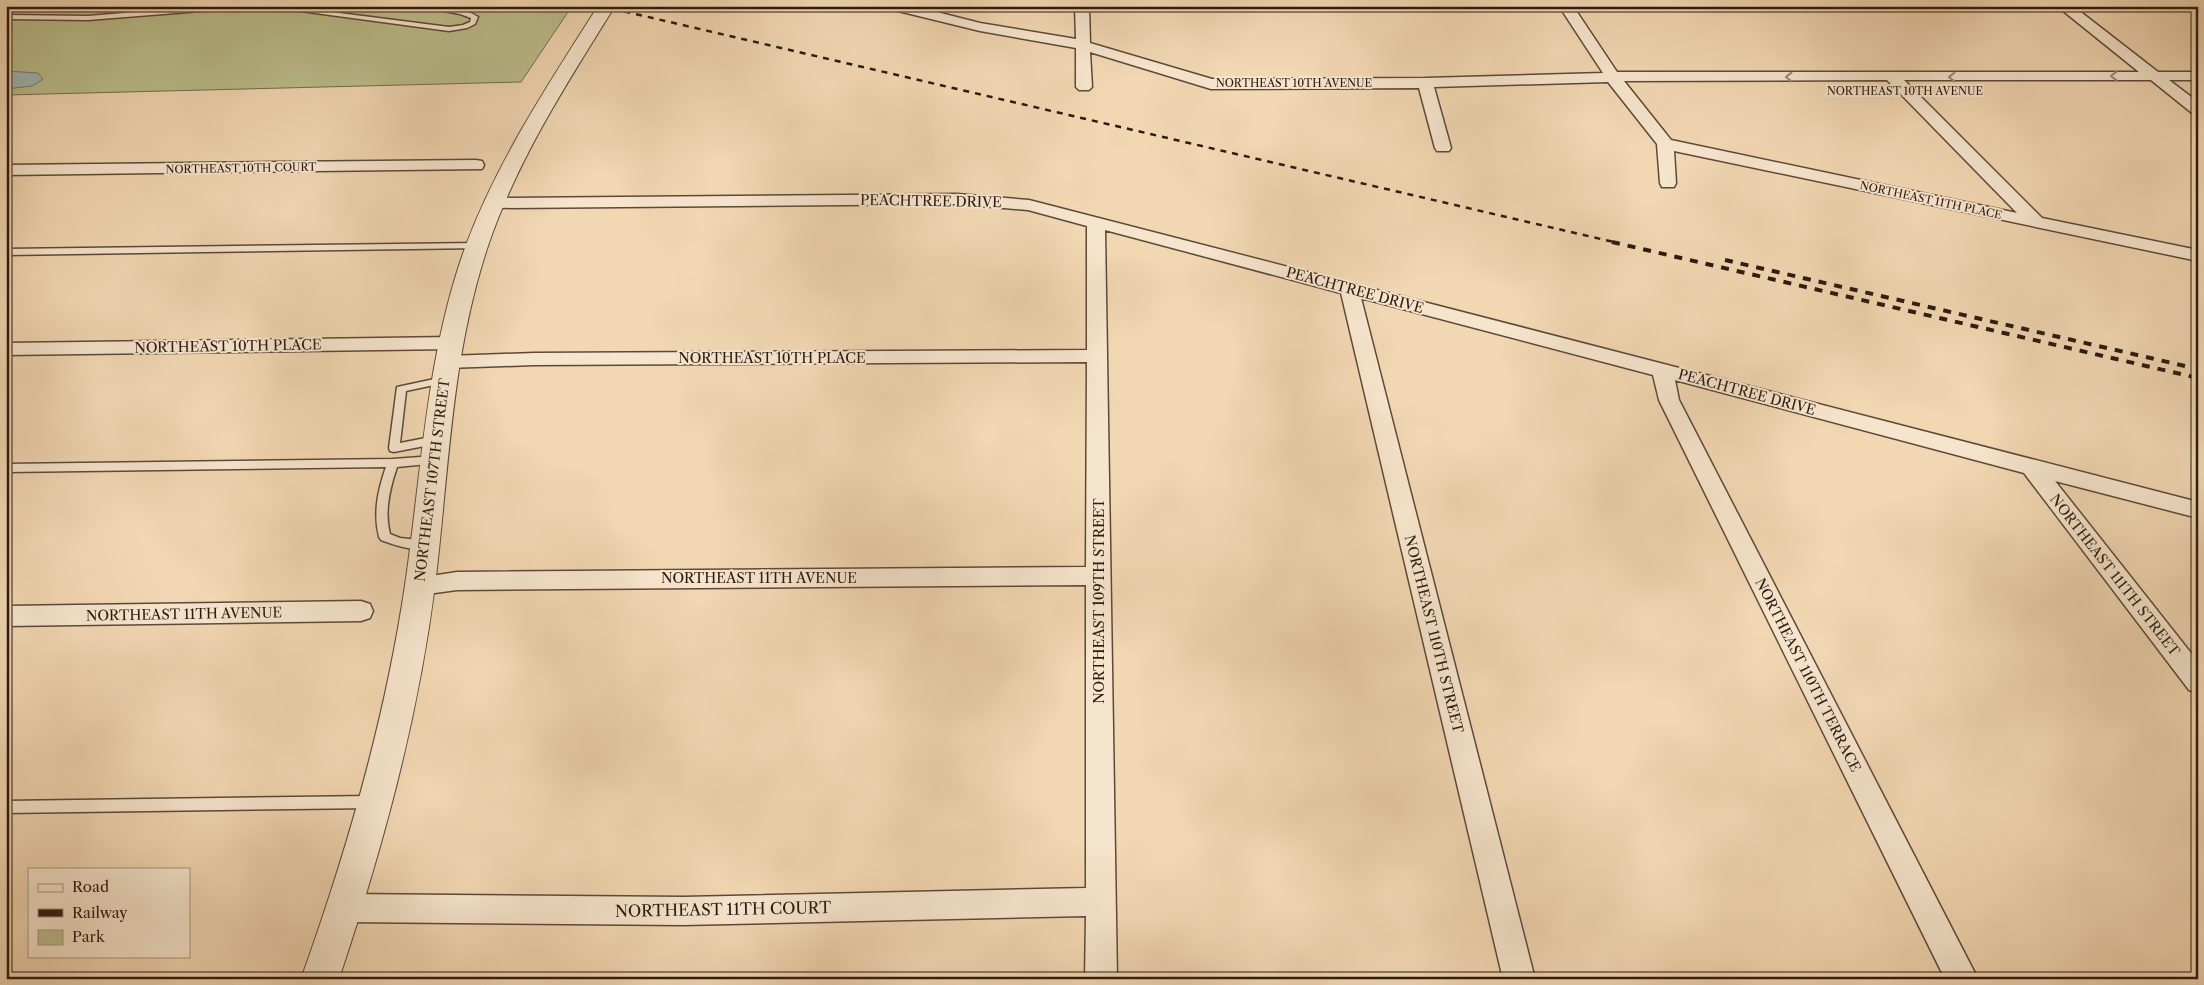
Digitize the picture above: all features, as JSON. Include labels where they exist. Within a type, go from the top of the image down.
[{"type":"street","name":"NORTHEAST 107TH STREET","points":[[320,979],[346,908],[376,802],[399,704],[420,586],[434,450],[447,362],[477,246],[494,203],[548,100],[607,6]]},
{"type":"street","name":"NORTHEAST 10TH AVENUE","points":[[895,6],[980,27],[1083,45],[1211,84],[1425,83],[1648,76],[2198,76]]},
{"type":"street","points":[[1082,6],[1084,87]]},
{"type":"street","points":[[1566,6],[1614,78],[1665,144],[1668,183]]},
{"type":"street","points":[[2064,6],[2198,110]]},
{"type":"street","points":[[1892,77],[2037,223]]},
{"type":"street","name":"NORTHEAST 10TH AVENUE","points":[[1614,78],[1654,89],[1925,91]]},
{"type":"street","points":[[1425,83],[1443,148]]},
{"type":"street","points":[[2039,91],[2198,90]]},
{"type":"street","name":"NORTHEAST 11TH PLACE","points":[[1665,144],[2198,256]]},
{"type":"street","name":"NORTHEAST 10TH COURT","points":[[6,170],[476,166]]},
{"type":"street","name":"PEACHTREE DRIVE","points":[[494,203],[984,200],[1029,205],[2198,510]]},
{"type":"street","name":"NORTHEAST 109TH STREET","points":[[1096,222],[1101,979]]},
{"type":"street","name":"NORTHEAST 110TH STREET","points":[[1350,288],[1358,331],[1519,979]]},
{"type":"street","name":"NORTHEAST 10TH PLACE","points":[[6,349],[447,362],[534,359],[1098,356]]},
{"type":"street","name":"NORTHEAST 110TH TERRACE","points":[[1662,369],[1669,400],[1962,979]]},
{"type":"street","name":"NORTHEAST 111TH STREET","points":[[2032,467],[2198,682]]},
{"type":"street","name":"NORTHEAST 11TH AVENUE","points":[[420,586],[457,581],[1098,576]]},
{"type":"street","name":"NORTHEAST 11TH AVENUE","points":[[6,616],[361,611]]},
{"type":"street","name":"NORTHEAST 11TH COURT","points":[[346,908],[683,911],[1101,902]]},
{"type":"lane","points":[[6,16],[88,18],[239,6]]},
{"type":"lane","points":[[266,6],[449,29],[465,27],[473,23],[475,17],[461,12],[420,6]]},
{"type":"lane","points":[[6,252],[477,246]]},
{"type":"lane","points":[[434,450],[394,448],[401,389],[447,362]]},
{"type":"lane","points":[[6,468],[393,463],[434,450]]},
{"type":"lane","points":[[393,463],[387,480],[380,524],[385,537],[400,542],[424,544]]},
{"type":"lane","points":[[6,807],[376,802]]},
{"type":"green space","points":[[6,6],[572,6],[521,82],[6,95]]},
{"type":"water","points":[[6,71],[38,73],[43,79],[32,86],[6,89]]},
{"type":"railway","points":[[601,6],[1618,243]]},
{"type":"railway","points":[[1612,242],[2198,378]]},
{"type":"railway","points":[[1725,260],[2198,369]]}]
